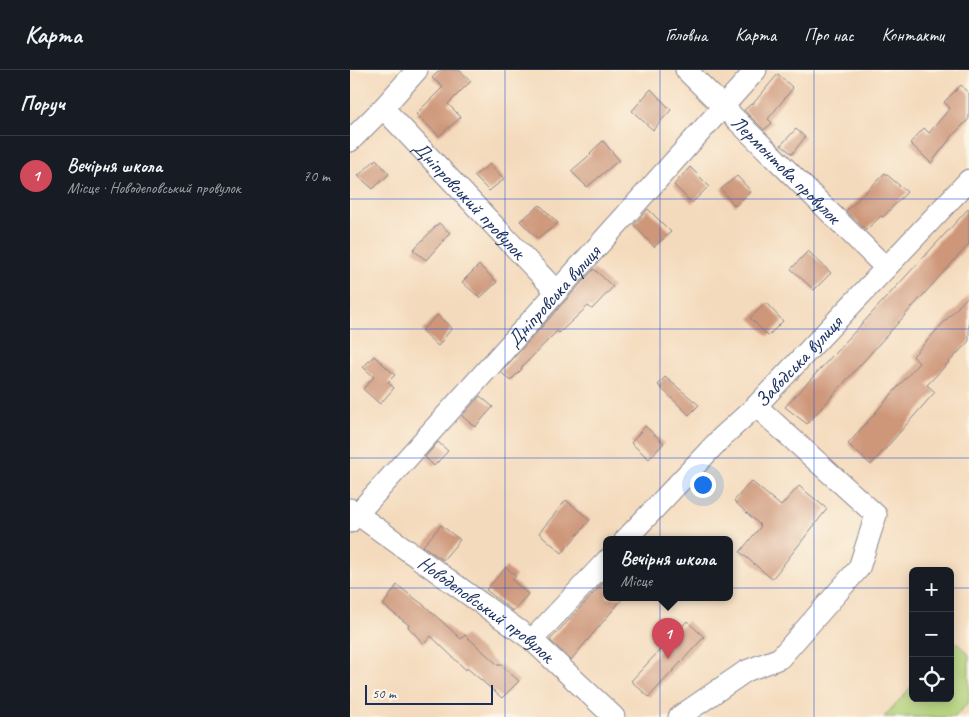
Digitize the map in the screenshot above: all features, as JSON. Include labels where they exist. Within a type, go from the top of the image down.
[{"type":"street","points":[[350,141],[417,70]]},
{"type":"street","name":"Лермонтова провулок","points":[[686,70],[886,268]]},
{"type":"street","name":"Дніпровська вулиця","points":[[352,515],[756,70]]},
{"type":"street","name":"Дніпровський провулок","points":[[383,108],[556,291]]},
{"type":"street","name":"Заводська вулиця","points":[[629,536],[722,437],[756,406],[969,180]]},
{"type":"street","points":[[679,717],[746,670],[780,658],[859,568],[876,515],[756,406]]},
{"type":"street","name":"Новодеповський провулок","points":[[352,515],[532,640],[614,717]]},
{"type":"street","points":[[532,640],[603,564]]},
{"type":"green space","points":[[954,641],[969,654],[969,702],[955,717],[884,717],[909,689],[909,702],[954,702]]},
{"type":"building","points":[[440,70],[459,70],[471,81],[448,104],[461,117],[439,136],[416,114],[443,87],[432,78]]},
{"type":"building","points":[[778,74],[793,88],[768,119],[772,123],[764,130],[744,110],[752,105]]},
{"type":"building","points":[[961,85],[969,94],[969,119],[931,163],[910,143],[924,128],[929,133],[950,108],[944,102]]},
{"type":"building","points":[[651,89],[671,110],[653,130],[632,111]]},
{"type":"building","points":[[796,129],[805,137],[792,154],[781,145]]},
{"type":"building","points":[[603,141],[619,160],[587,187],[571,171]]},
{"type":"building","points":[[376,159],[389,174],[373,189],[358,176]]},
{"type":"building","points":[[490,164],[504,179],[489,191],[474,176]]},
{"type":"building","points":[[690,167],[709,186],[692,203],[674,185]]},
{"type":"building","points":[[885,173],[907,192],[883,217],[881,216],[866,230],[846,211]]},
{"type":"building","points":[[737,176],[751,191],[735,206],[721,189]]},
{"type":"building","points":[[540,205],[558,223],[538,239],[520,221]]},
{"type":"building","points":[[969,208],[969,244],[807,424],[785,407]]},
{"type":"building","points":[[648,209],[671,232],[654,247],[634,225]]},
{"type":"building","points":[[439,223],[450,233],[426,260],[413,250]]},
{"type":"building","points":[[808,251],[831,273],[814,290],[791,269]]},
{"type":"building","points":[[479,265],[497,282],[480,298],[462,282]]},
{"type":"building","points":[[594,269],[613,287],[592,309],[588,306],[559,333],[557,331],[510,381],[501,372]]},
{"type":"building","points":[[969,295],[969,341],[927,385],[935,392],[871,465],[848,444],[919,363],[913,356]]},
{"type":"building","points":[[766,303],[783,321],[768,336],[750,318]]},
{"type":"building","points":[[437,315],[452,328],[438,346],[422,331]]},
{"type":"building","points":[[374,356],[395,375],[388,382],[394,388],[380,404],[363,389],[374,377],[363,367]]},
{"type":"building","points":[[665,377],[699,405],[689,415],[658,385]]},
{"type":"building","points":[[480,396],[493,407],[475,427],[462,416]]},
{"type":"building","points":[[645,426],[664,443],[649,459],[631,443]]},
{"type":"building","points":[[438,442],[448,451],[434,466],[425,457]]},
{"type":"building","points":[[751,481],[781,506],[799,486],[827,509],[772,579],[740,552],[761,526],[734,501]]},
{"type":"building","points":[[566,500],[590,520],[562,553],[539,533]]},
{"type":"building","points":[[441,525],[460,540],[443,560],[423,546]]},
{"type":"building","points":[[506,567],[516,576],[512,580],[528,594],[513,611],[486,590]]},
{"type":"building","points":[[603,583],[603,601],[620,601],[571,660],[550,640]]},
{"type":"building","points":[[397,585],[425,606],[461,639],[465,635],[499,666],[500,664],[519,681],[502,698],[467,668],[466,670],[431,636],[424,644],[408,627],[409,625],[383,605]]},
{"type":"building","points":[[687,621],[704,637],[649,697],[631,681]]},
{"type":"place","name":"Вечірня школа","points":[[668,659]]}]
